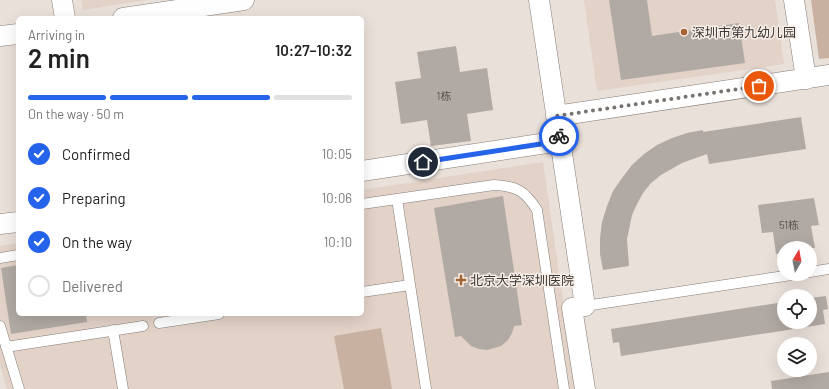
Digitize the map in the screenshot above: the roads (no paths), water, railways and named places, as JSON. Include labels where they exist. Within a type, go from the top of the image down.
[{"type":"street","points":[[62,0],[65,16]]},
{"type":"street","points":[[136,16],[244,0]]},
{"type":"street","points":[[539,0],[585,306],[572,308],[585,389]]},
{"type":"street","points":[[794,0],[806,79]]},
{"type":"street","points":[[0,36],[16,34]]},
{"type":"street","points":[[556,116],[829,75]]},
{"type":"street","points":[[364,171],[560,141]]},
{"type":"street","points":[[0,224],[16,222]]},
{"type":"lane","points":[[364,204],[494,185],[509,186],[521,191],[530,199],[537,210],[564,389]]},
{"type":"lane","points":[[397,199],[426,389]]},
{"type":"lane","points":[[0,258],[16,255]]},
{"type":"lane","points":[[817,271],[829,269]]},
{"type":"lane","points":[[585,306],[777,277]]},
{"type":"lane","points":[[364,292],[410,285]]},
{"type":"lane","points":[[159,323],[206,316]]},
{"type":"lane","points":[[0,326],[19,389]]},
{"type":"lane","points":[[6,347],[143,326]]},
{"type":"lane","points":[[113,330],[123,389]]},
{"type":"place","name":"深圳市第九幼儿园","points":[[684,32]]},
{"type":"place","name":"北京大学深圳医院","points":[[461,280]]}]
